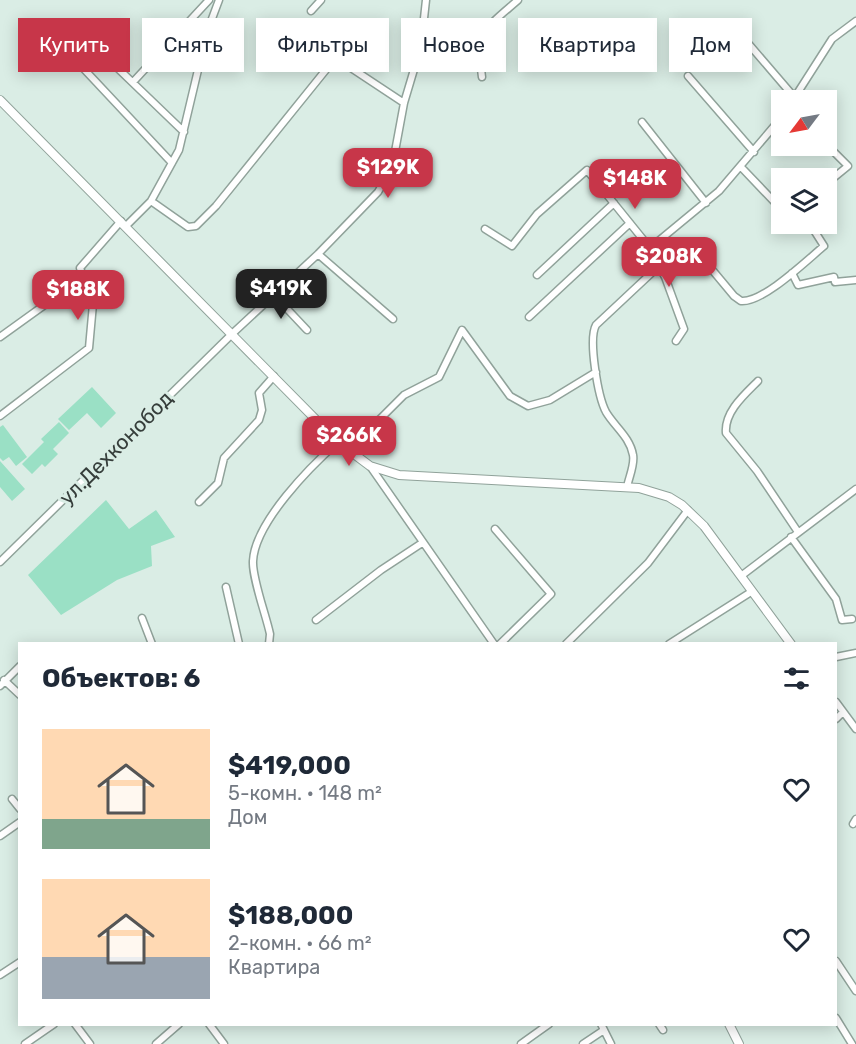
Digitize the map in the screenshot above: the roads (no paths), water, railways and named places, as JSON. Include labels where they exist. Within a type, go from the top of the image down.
[{"type":"main road","points":[[0,100],[233,333],[338,442],[370,466],[399,475],[627,487],[669,497],[688,510],[789,642]]},
{"type":"main road","points":[[730,1026],[739,1044]]},
{"type":"street","points":[[133,82],[209,0]]},
{"type":"street","points":[[0,416],[89,348],[93,304],[80,268],[124,224],[151,201],[172,164],[184,132],[207,32],[219,0]]},
{"type":"street","points":[[311,11],[321,0]]},
{"type":"street","name":"ул.Дехконобод","points":[[0,562],[233,333],[318,254],[384,184],[394,157],[404,103],[421,46],[426,0]]},
{"type":"street","points":[[482,77],[479,49],[485,30],[518,0]]},
{"type":"street","points":[[800,90],[832,39],[856,21]]},
{"type":"street","points":[[752,48],[787,90]]},
{"type":"street","points":[[151,201],[188,227],[196,226],[216,206],[333,60],[339,60],[404,103]]},
{"type":"street","points":[[87,72],[172,164]]},
{"type":"street","points":[[122,72],[184,132]]},
{"type":"street","points":[[688,76],[754,152]]},
{"type":"street","points":[[642,122],[706,203]]},
{"type":"street","points":[[650,248],[706,203],[741,167],[771,131]]},
{"type":"street","points":[[837,155],[848,166],[837,175]]},
{"type":"street","points":[[741,167],[771,198]]},
{"type":"street","points":[[485,229],[512,246],[537,214],[587,170],[650,248],[665,277],[684,329],[676,341]]},
{"type":"street","points":[[537,275],[614,203]]},
{"type":"street","points":[[529,317],[630,223]]},
{"type":"street","points":[[665,277],[701,254],[723,286],[734,296],[746,301],[792,273],[824,246],[816,234]]},
{"type":"street","points":[[318,254],[393,319]]},
{"type":"street","points":[[627,487],[633,455],[625,436],[604,409],[596,372],[595,328],[659,266]]},
{"type":"street","points":[[792,273],[798,285],[834,277],[835,282],[856,280]]},
{"type":"street","points":[[0,337],[82,278]]},
{"type":"street","points":[[274,295],[307,330]]},
{"type":"street","points":[[345,448],[379,420],[404,395],[439,377],[462,330],[510,396],[528,406],[550,400],[596,372]]},
{"type":"street","points":[[199,502],[218,483],[224,458],[259,420],[262,411],[259,393],[274,376]]},
{"type":"street","points":[[759,381],[739,400],[725,426],[726,433],[757,471],[798,532]]},
{"type":"street","points":[[269,642],[270,634],[254,571],[254,555],[270,520],[294,486],[309,468],[338,442]]},
{"type":"street","points":[[370,466],[493,642]]},
{"type":"street","points":[[741,576],[856,489]]},
{"type":"street","points":[[568,642],[652,558],[688,510]]},
{"type":"street","points":[[495,529],[551,594],[502,642]]},
{"type":"street","points":[[791,537],[836,599],[842,620],[852,619]]},
{"type":"street","points":[[316,620],[381,570],[422,543]]},
{"type":"street","points":[[226,587],[239,642]]},
{"type":"street","points":[[672,642],[751,592]]},
{"type":"street","points":[[142,618],[151,642]]},
{"type":"street","points":[[837,657],[856,653]]},
{"type":"street","points":[[18,668],[2,683],[18,694]]},
{"type":"street","points":[[837,703],[856,729]]},
{"type":"street","points":[[837,718],[843,712]]},
{"type":"street","points":[[12,799],[18,806]]},
{"type":"street","points":[[0,836],[18,823]]},
{"type":"street","points":[[837,962],[856,991]]},
{"type":"street","points":[[0,975],[18,963]]},
{"type":"street","points":[[837,1020],[852,1044]]},
{"type":"street","points":[[30,1043],[51,1026]]},
{"type":"street","points":[[76,1026],[90,1044]]},
{"type":"street","points":[[156,1044],[177,1026]]},
{"type":"street","points":[[210,1026],[224,1044]]},
{"type":"street","points":[[521,1044],[546,1026]]},
{"type":"street","points":[[583,1044],[602,1027],[611,1044]]}]
